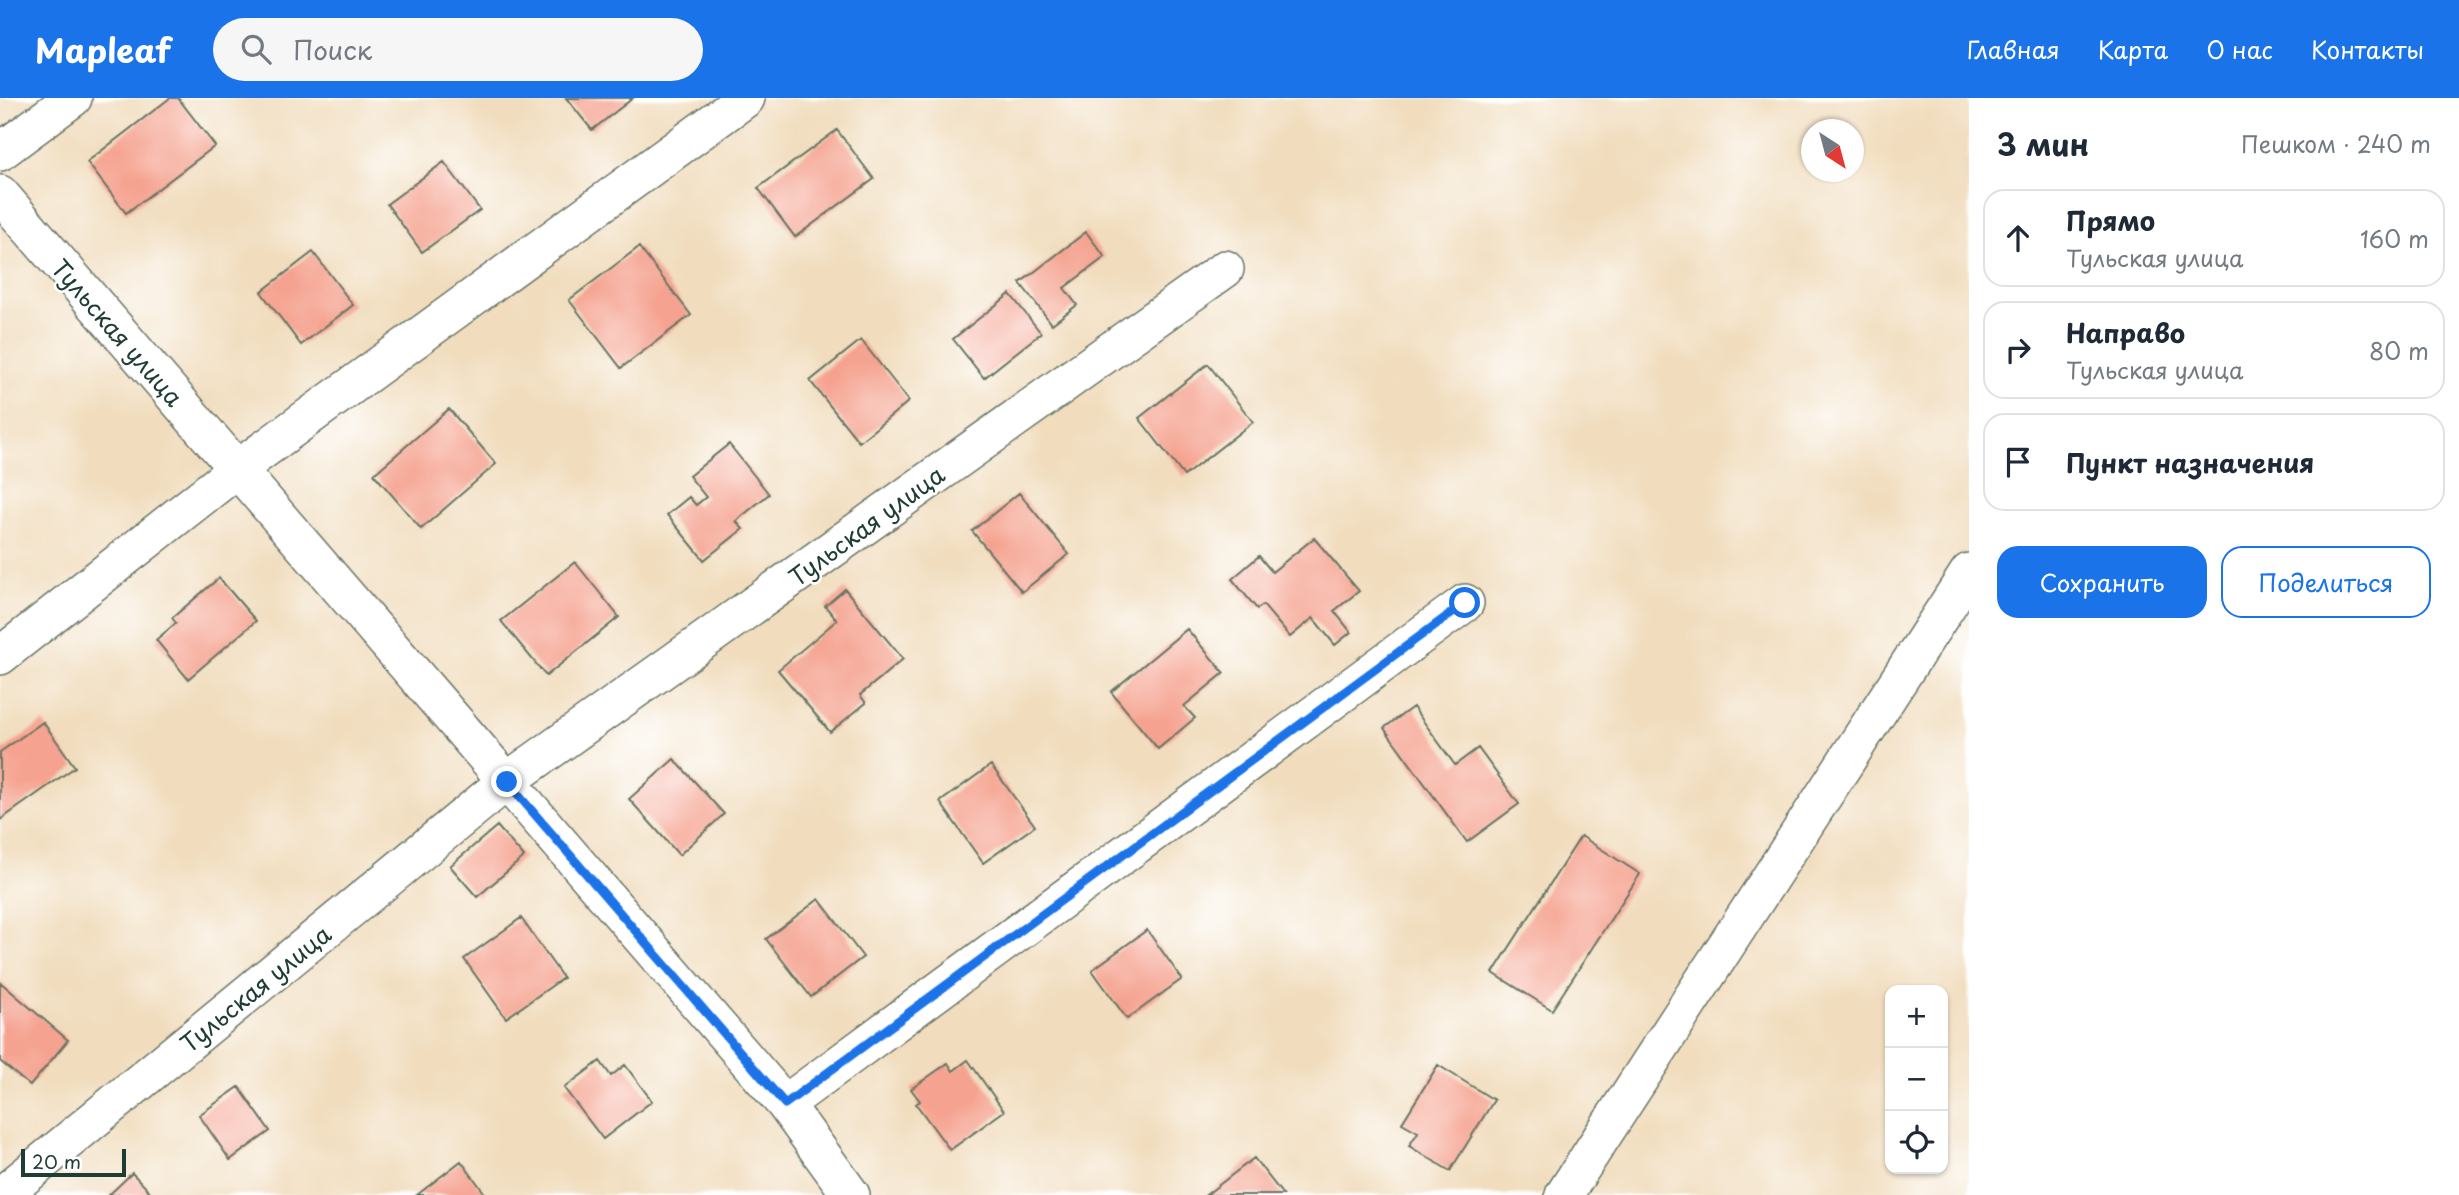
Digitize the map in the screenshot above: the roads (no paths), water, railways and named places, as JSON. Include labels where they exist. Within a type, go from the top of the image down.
[{"type":"street","points":[[0,152],[73,98]]},
{"type":"street","points":[[0,656],[236,470],[746,98]]},
{"type":"street","name":"Тульская улица","points":[[0,194],[785,1104],[851,1195]]},
{"type":"street","name":"Тульская улица","points":[[2,1195],[507,782],[1225,270]]},
{"type":"street","points":[[1564,1195],[1969,572]]},
{"type":"street","points":[[785,1104],[1465,603]]}]
